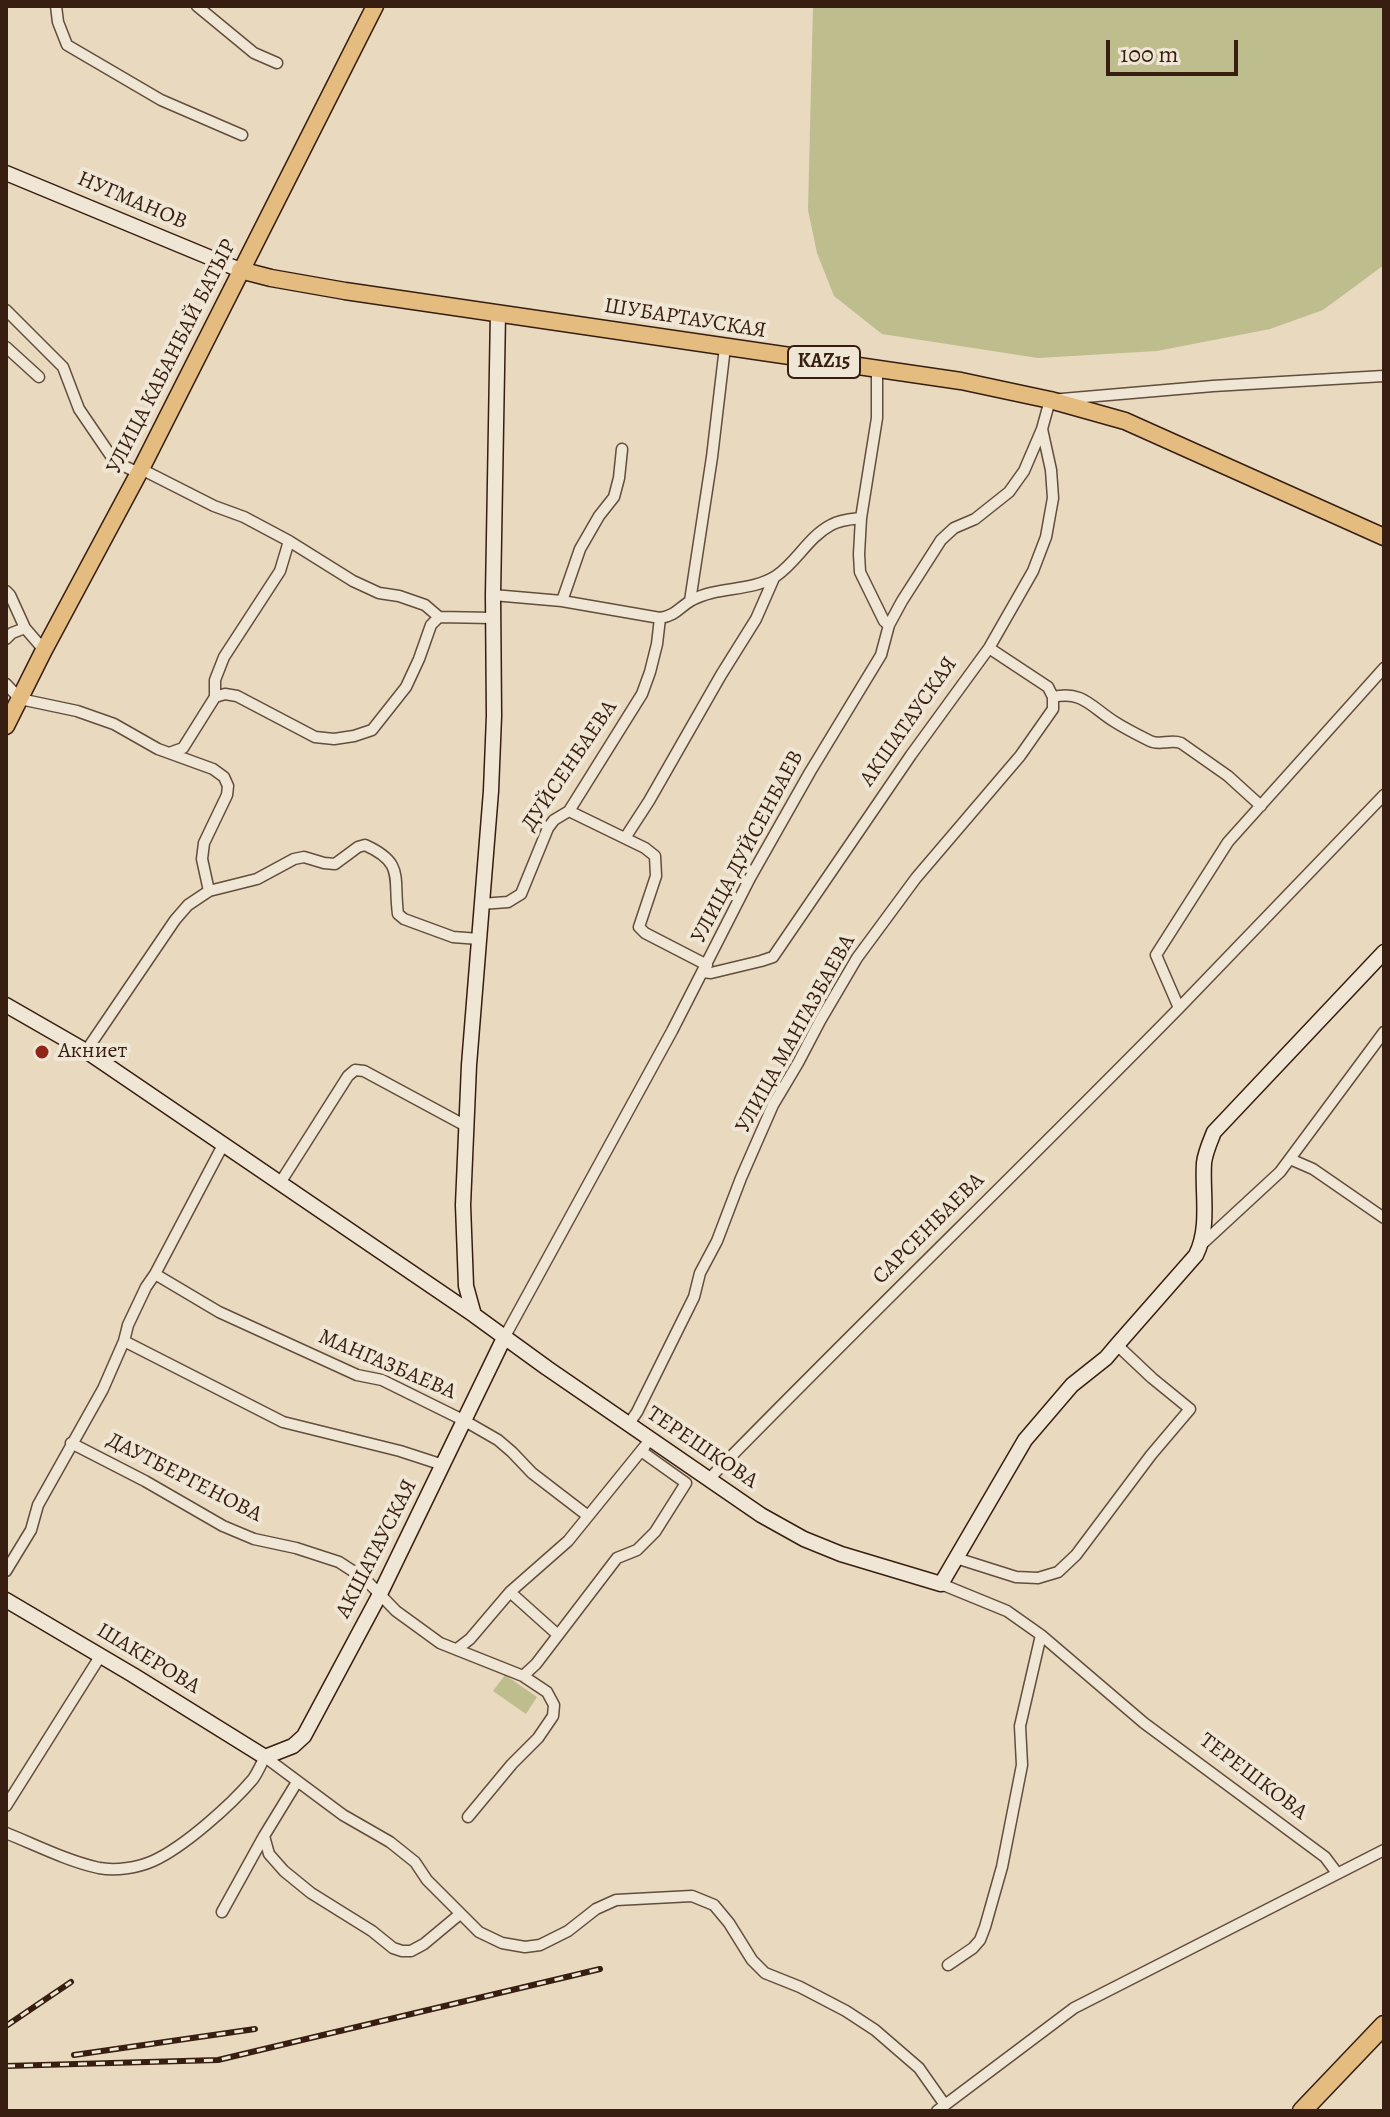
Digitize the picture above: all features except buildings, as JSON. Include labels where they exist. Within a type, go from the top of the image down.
[{"type":"highway","points":[[1302,2111],[1384,2025]]},
{"type":"main road","name":"УЛИЦА КАБАНБАЙ БАТЫР","points":[[6,726],[140,471],[375,6]]},
{"type":"main road","name":"ШУБАРТАУСКАЯ","points":[[240,270],[345,291],[961,381],[1050,400],[1125,421],[1384,537]]},
{"type":"street","points":[[56,6],[58,22],[67,45],[161,100],[242,135]]},
{"type":"street","points":[[197,6],[254,53],[277,63]]},
{"type":"street","name":"НУГМАНОВ","points":[[6,173],[240,270]]},
{"type":"street","points":[[6,310],[63,367],[79,409],[111,456],[126,467],[244,517],[379,593],[425,605],[439,617],[493,618]]},
{"type":"street","points":[[474,1315],[466,1286],[463,1244],[466,1126],[494,716],[498,313]]},
{"type":"street","points":[[6,347],[39,377]]},
{"type":"street","points":[[690,601],[725,347]]},
{"type":"street","points":[[877,370],[877,418],[861,518],[860,572],[884,621],[889,625]]},
{"type":"street","points":[[1050,400],[1384,376]]},
{"type":"street","name":"УЛИЦА ДУЙСЕНБАЕВ","points":[[504,1338],[705,968],[750,878],[881,655],[889,625],[902,601],[941,540],[954,528],[975,519],[1009,492],[1024,471],[1042,429],[1050,400]]},
{"type":"street","name":"АКШАТАУСКАЯ","points":[[705,968],[711,973],[773,957],[911,755],[989,648],[1033,571],[1046,537],[1053,498],[1051,470],[1042,429]]},
{"type":"street","points":[[562,601],[580,549],[614,497],[622,449]]},
{"type":"street","points":[[493,595],[562,601],[660,618],[671,616],[690,601],[707,594],[774,578],[792,563],[809,542],[832,524],[861,518]]},
{"type":"street","points":[[169,753],[183,748],[215,697],[215,680],[224,657],[280,571],[289,541]]},
{"type":"street","points":[[625,838],[756,619],[774,578]]},
{"type":"street","points":[[6,591],[25,628],[44,650]]},
{"type":"street","points":[[215,697],[225,694],[237,696],[315,737],[334,739],[372,730],[406,687],[431,625],[439,617]]},
{"type":"street","name":"ДУЙСЕНБАЕВА","points":[[481,904],[508,902],[521,894],[548,828],[554,820],[569,811],[642,694],[657,644],[660,618]]},
{"type":"street","points":[[6,639],[25,628]]},
{"type":"street","points":[[989,648],[1048,687],[1053,697],[1064,694],[1083,698],[1113,721],[1149,741],[1174,740],[1181,743],[1228,776],[1261,806]]},
{"type":"street","points":[[1179,1008],[1156,955],[1228,842],[1384,668]]},
{"type":"street","points":[[6,684],[20,699],[77,711],[114,724],[158,749],[213,769],[224,777],[228,786],[223,807],[204,843],[202,859],[209,891]]},
{"type":"street","name":"УЛИЦА МАНГАЗБАЕВА","points":[[628,1425],[694,1297],[700,1273],[717,1241],[773,1105],[820,1021],[857,958],[916,878],[1020,756],[1053,709],[1053,697]]},
{"type":"street","name":"САРСЕНБАЕВА","points":[[708,1480],[1179,1008],[1384,795]]},
{"type":"street","points":[[569,811],[655,856],[656,876],[639,927],[705,968]]},
{"type":"street","points":[[86,1051],[188,905],[209,891],[257,879],[294,859],[304,857],[335,864],[365,845],[389,858],[395,868],[398,914],[404,919],[453,937],[479,939]]},
{"type":"street","points":[[1201,1245],[1204,1159],[1214,1132],[1384,952]]},
{"type":"street","name":"ТЕРЕШКОВА","points":[[6,1005],[86,1051],[474,1315],[628,1425],[645,1445],[804,1539],[841,1554],[941,1584],[1007,1611],[1041,1635],[1144,1723],[1325,1857],[1337,1873]]},
{"type":"street","points":[[941,1584],[1037,1423],[1072,1385],[1106,1358],[1196,1255],[1201,1245],[1280,1172],[1384,1032]]},
{"type":"street","points":[[280,1183],[348,1076],[355,1070],[364,1071],[466,1126]]},
{"type":"street","points":[[6,1571],[31,1530],[38,1505],[71,1443],[103,1389],[146,1287],[223,1145]]},
{"type":"street","points":[[1290,1159],[1313,1169],[1384,1218]]},
{"type":"street","name":"МАНГАЗБАЕВА","points":[[155,1274],[219,1312],[357,1375],[382,1380],[465,1421],[498,1440],[532,1473],[588,1516]]},
{"type":"street","name":"АКШАТАУСКАЯ","points":[[265,1757],[293,1746],[304,1736],[380,1594],[504,1338]]},
{"type":"street","points":[[124,1341],[283,1422],[443,1465]]},
{"type":"street","points":[[956,1558],[1016,1577],[1038,1578],[1058,1572],[1076,1555],[1151,1455],[1190,1409],[1117,1345]]},
{"type":"street","name":"ДАУТБЕРГЕНОВА","points":[[71,1443],[223,1526],[254,1539],[339,1562],[365,1579],[396,1611],[440,1643],[523,1676],[547,1692],[554,1705],[553,1716],[538,1738],[468,1817]]},
{"type":"street","points":[[457,1649],[470,1639],[510,1592],[568,1541],[645,1445],[686,1483],[655,1532],[637,1550],[617,1558],[536,1664],[523,1676]]},
{"type":"street","points":[[510,1592],[558,1635]]},
{"type":"street","name":"ШАКЕРОВА","points":[[6,1600],[265,1757]]},
{"type":"street","points":[[948,1965],[980,1940],[1002,1867],[1022,1765],[1020,1726],[1041,1635]]},
{"type":"street","points":[[6,1806],[101,1655]]},
{"type":"street","points":[[6,1833],[100,1868],[129,1868],[152,1861],[194,1833],[254,1777],[265,1757],[343,1815],[390,1842],[415,1862],[427,1880],[479,1932],[502,1943],[525,1947],[540,1945],[559,1936],[596,1909],[616,1900],[692,1896],[714,1905],[752,1960],[765,1973],[800,1987],[875,2030],[919,2068],[941,2108],[1074,2008],[1384,1850]]},
{"type":"street","points":[[222,1912],[297,1782]]},
{"type":"street","points":[[264,1836],[269,1854],[284,1871],[393,1948],[411,1951],[460,1914]]},
{"type":"green space","points":[[813,6],[1384,6],[1384,265],[1323,310],[1270,329],[1157,351],[1038,358],[882,334],[834,296],[817,253],[808,210]]},
{"type":"green space","points":[[505,1675],[537,1697],[526,1714],[493,1691]]},
{"type":"railway","points":[[6,2066],[218,2060],[600,1969]]},
{"type":"railway","points":[[6,2026],[71,1982]]},
{"type":"railway","points":[[74,2055],[255,2029]]},
{"type":"place","name":"Акниет","points":[[42,1052]]}]
